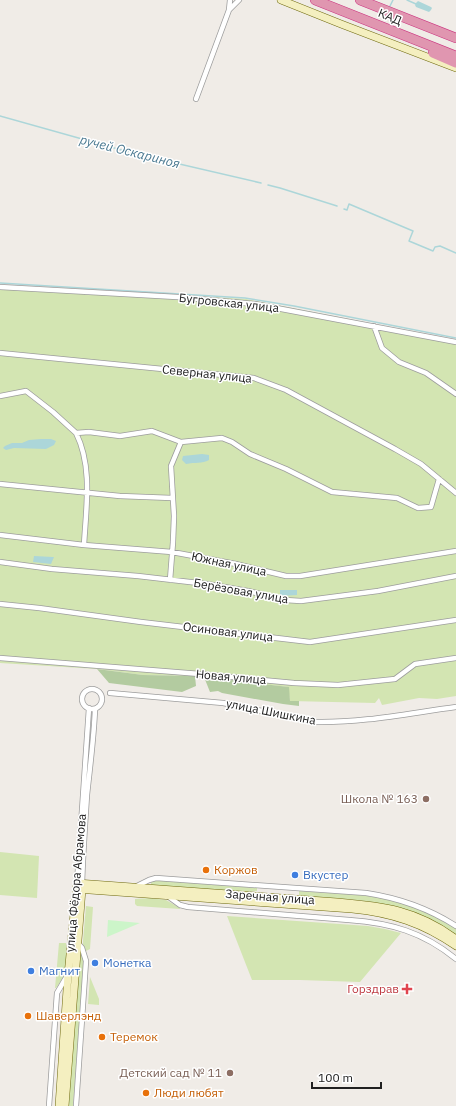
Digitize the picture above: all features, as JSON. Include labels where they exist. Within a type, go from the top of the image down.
[{"type":"highway","name":"КАД","points":[[315,0],[456,56]]},
{"type":"highway","name":"КАД","points":[[360,0],[456,38]]},
{"type":"highway","points":[[399,33],[434,53],[456,63]]},
{"type":"street","points":[[196,98],[229,10],[230,0]]},
{"type":"street","points":[[229,10],[238,0]]},
{"type":"street","points":[[281,0],[456,68]]},
{"type":"street","name":"Бугровская улица","points":[[0,287],[177,297],[255,304],[456,342]]},
{"type":"street","points":[[374,326],[382,348],[399,362],[426,372],[456,394]]},
{"type":"street","name":"Северная улица","points":[[0,353],[254,378],[286,390],[395,449],[421,464],[456,493]]},
{"type":"street","points":[[0,396],[26,392],[76,433],[85,462],[87,493],[84,545]]},
{"type":"street","points":[[76,433],[89,432],[120,436],[152,431],[181,442],[222,438],[232,442],[250,454],[286,468],[332,492],[397,498],[418,508],[431,507],[439,479]]},
{"type":"street","points":[[170,580],[174,542],[172,466],[181,442]]},
{"type":"street","points":[[0,484],[120,496],[172,498]]},
{"type":"street","name":"Южная улица","points":[[0,535],[84,545],[172,552],[236,564],[286,576],[300,576],[456,551]]},
{"type":"street","name":"Берёзовая улица","points":[[0,562],[52,569],[138,576],[207,584],[301,602],[378,591],[456,576]]},
{"type":"street","name":"Осиновая улица","points":[[0,604],[310,642],[456,620]]},
{"type":"street","name":"Новая улица","points":[[0,658],[294,683],[338,685],[395,679],[415,664],[456,658]]},
{"type":"street","points":[[93,689],[99,692],[102,698],[100,705],[95,709],[89,708],[84,704],[83,697],[87,691],[93,689]]},
{"type":"street","name":"улица Шишкина","points":[[110,693],[223,703],[316,722],[355,720],[456,707]]},
{"type":"street","name":"улица Фёдора Абрамова","points":[[65,1106],[77,942],[89,708]]},
{"type":"street","name":"улица Фёдора Абрамова","points":[[59,1106],[68,975],[79,886],[95,709]]},
{"type":"street","points":[[134,887],[156,878],[366,893],[385,896],[410,903],[439,915],[456,926]]},
{"type":"street","name":"Заречная улица","points":[[79,886],[134,887],[379,906],[402,911],[426,920],[456,939]]},
{"type":"street","name":"Заречная улица","points":[[79,886],[168,896],[378,912],[400,917],[424,926],[456,946]]},
{"type":"street","points":[[168,896],[180,905],[188,907],[369,921],[387,924],[419,935],[456,959]]},
{"type":"street","points":[[76,1106],[86,961],[82,948],[77,942]]},
{"type":"street","points":[[49,1106],[57,993],[68,975]]},
{"type":"green space","points":[[0,285],[246,299],[456,340],[456,696],[437,699],[419,698],[382,705],[379,698],[375,703],[290,701],[288,687],[195,676],[143,675],[97,669],[0,663]]},
{"type":"green space","points":[[97,669],[143,675],[195,676],[196,686],[182,692],[109,683]]},
{"type":"green space","points":[[204,677],[289,687],[290,701],[299,701],[299,706],[222,693],[218,691],[210,692]]},
{"type":"green space","points":[[0,852],[39,856],[37,898],[0,895]]},
{"type":"green space","points":[[155,880],[257,888],[257,891],[243,892],[151,885],[151,882]]},
{"type":"green space","points":[[299,891],[378,897],[403,903],[430,914],[456,928],[456,935],[438,923],[419,914],[400,908],[361,901],[299,896]]},
{"type":"green space","points":[[150,898],[166,900],[180,909],[137,906],[135,904],[135,899]]},
{"type":"green space","points":[[86,906],[93,907],[90,949],[86,951],[83,941]]},
{"type":"green space","points":[[227,916],[368,926],[401,933],[360,982],[252,980]]},
{"type":"green space","points":[[108,920],[140,923],[107,937]]},
{"type":"green space","points":[[59,943],[66,943],[67,957],[65,975],[55,988]]},
{"type":"green space","points":[[80,952],[84,962],[73,1106],[68,1106]]},
{"type":"green space","points":[[90,977],[99,999],[99,1005],[88,1004]]},
{"type":"water","points":[[418,1],[431,7],[431,10],[429,12],[416,7],[415,5]]},
{"type":"water","points":[[51,439],[56,441],[54,445],[46,449],[14,448],[6,450],[3,448],[12,443],[22,443],[29,440]]},
{"type":"water","points":[[202,454],[209,455],[209,460],[186,464],[182,460],[183,456]]},
{"type":"water","points":[[34,556],[54,557],[51,564],[33,562]]},
{"type":"water","points":[[280,590],[297,590],[297,595],[280,596]]},
{"type":"waterway","points":[[390,6],[393,0]]},
{"type":"waterway","points":[[407,0],[416,4]]},
{"type":"waterway","name":"ручей Оскариноя","points":[[0,116],[132,153],[261,183]]},
{"type":"waterway","name":"ручей Оскариноя","points":[[268,185],[337,206]]},
{"type":"waterway","name":"ручей Оскариноя","points":[[344,209],[347,210],[349,204],[413,231],[409,241],[433,251],[435,247],[440,246],[456,253]]},
{"type":"waterway","points":[[0,283],[245,298],[294,306],[456,338]]},
{"type":"place","name":"Школа № 163","points":[[426,799]]},
{"type":"place","name":"Коржов","points":[[206,870]]},
{"type":"place","name":"Вкустер","points":[[295,875]]},
{"type":"place","name":"Монетка","points":[[95,963]]},
{"type":"place","name":"Магнит","points":[[31,971]]},
{"type":"place","name":"Горздрав","points":[[407,989]]},
{"type":"place","name":"Шаверлэнд","points":[[28,1016]]},
{"type":"place","name":"Теремок","points":[[102,1037]]},
{"type":"place","name":"Детский сад № 11","points":[[230,1073]]},
{"type":"place","name":"Люди любят","points":[[146,1093]]}]
